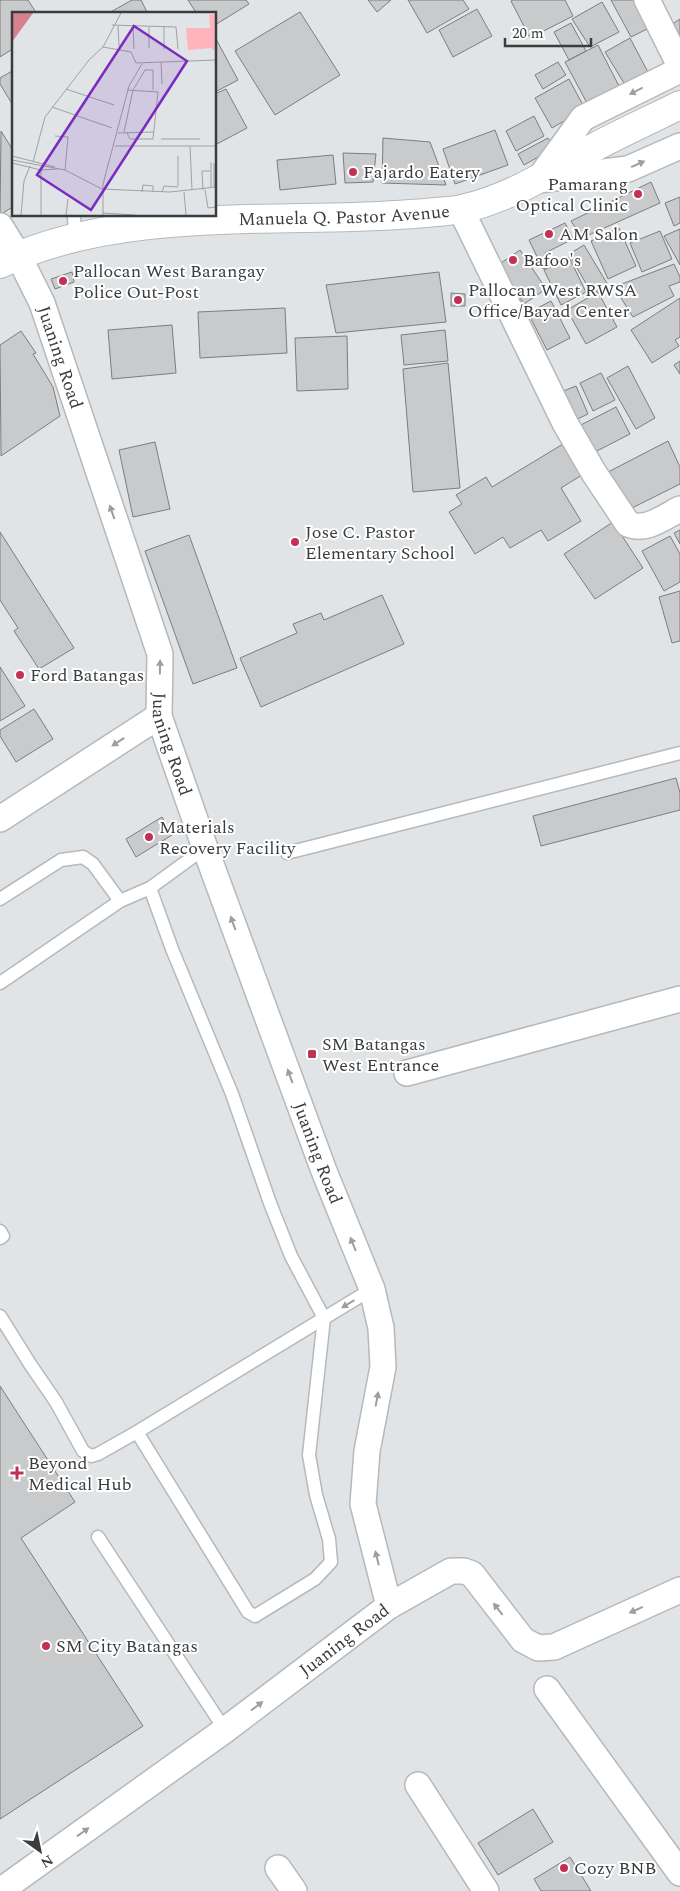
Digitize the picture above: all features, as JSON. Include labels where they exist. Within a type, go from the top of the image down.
[{"type":"main road","name":"Manuela Q. Pastor Avenue","points":[[9,259],[74,226],[151,225],[408,215],[461,210],[494,200],[538,180],[597,146],[680,105]]},
{"type":"street","points":[[647,0],[680,68]]},
{"type":"street","name":"Manuela Q. Pastor Avenue","points":[[538,180],[583,118],[680,68]]},
{"type":"street","name":"Manuela Q. Pastor Avenue","points":[[538,180],[628,169],[680,146]]},
{"type":"street","points":[[461,210],[565,423],[594,473],[628,524],[636,528],[644,527],[680,509]]},
{"type":"street","name":"Juaning Road","points":[[0,226],[9,259],[42,303],[160,654],[159,716],[205,848],[324,1171],[372,1290],[381,1328],[383,1367],[367,1451],[364,1504],[389,1606],[225,1730],[0,1891]]},
{"type":"street","points":[[0,819],[159,716]]},
{"type":"street","points":[[407,1073],[680,999]]},
{"type":"street","points":[[389,1606],[451,1570],[464,1571],[472,1574],[523,1640],[538,1648],[554,1647],[680,1590]]},
{"type":"street","points":[[547,1689],[680,1873]]},
{"type":"street","points":[[418,1785],[486,1891]]},
{"type":"street","points":[[278,1868],[294,1891]]},
{"type":"lane","points":[[287,853],[680,753]]},
{"type":"lane","points":[[0,983],[120,901],[150,888],[205,848]]},
{"type":"lane","points":[[0,899],[61,860],[83,857],[92,864],[120,901]]},
{"type":"lane","points":[[137,1432],[248,1612],[255,1616],[261,1614],[315,1579],[331,1562],[329,1539],[316,1495],[309,1455],[324,1318],[291,1256],[270,1203],[232,1094],[172,949],[150,888]]},
{"type":"lane","points":[[0,1231],[3,1236],[0,1238]]},
{"type":"lane","points":[[0,1316],[56,1402],[83,1451],[91,1456],[137,1432],[372,1290]]},
{"type":"lane","points":[[98,1537],[225,1730]]},
{"type":"building","points":[[0,0],[28,0],[36,12],[12,12],[12,49],[0,57]]},
{"type":"building","points":[[132,0],[141,0],[147,12],[111,12]]},
{"type":"building","points":[[188,0],[246,0],[249,4],[216,24],[216,12],[196,12]]},
{"type":"building","points":[[368,0],[391,0],[377,12]]},
{"type":"building","points":[[408,0],[463,0],[469,9],[427,33]]},
{"type":"building","points":[[565,0],[573,16],[530,38],[511,1]]},
{"type":"building","points":[[611,0],[637,0],[651,27],[631,37]]},
{"type":"building","points":[[602,2],[619,32],[590,47],[572,19]]},
{"type":"building","points":[[477,9],[492,36],[453,57],[439,30]]},
{"type":"building","points":[[300,12],[340,75],[275,115],[235,51]]},
{"type":"building","points":[[680,19],[680,39],[671,25]]},
{"type":"building","points":[[571,23],[586,51],[569,60],[554,32]]},
{"type":"building","points":[[630,38],[650,76],[627,88],[605,52]]},
{"type":"building","points":[[216,39],[238,80],[216,91]]},
{"type":"building","points":[[598,45],[620,88],[588,105],[565,62]]},
{"type":"building","points":[[558,62],[566,75],[543,89],[535,75]]},
{"type":"building","points":[[12,71],[12,104],[0,84],[0,78]]},
{"type":"building","points":[[569,79],[585,109],[552,128],[535,98]]},
{"type":"building","points":[[226,89],[247,128],[216,144],[216,94]]},
{"type":"building","points":[[534,116],[544,136],[516,151],[506,131]]},
{"type":"building","points":[[495,130],[508,165],[455,184],[443,149]]},
{"type":"building","points":[[1,131],[12,149],[12,207],[0,215]]},
{"type":"building","points":[[383,138],[430,142],[446,185],[382,183]]},
{"type":"building","points":[[548,138],[554,148],[524,165],[518,154]]},
{"type":"building","points":[[343,153],[376,154],[373,182],[345,183]]},
{"type":"building","points":[[333,155],[336,184],[280,190],[277,160]]},
{"type":"building","points":[[651,182],[660,203],[582,238],[571,221]]},
{"type":"building","points":[[680,197],[680,223],[674,226],[665,203]]},
{"type":"building","points":[[565,223],[573,239],[545,253],[551,266],[543,269],[529,240]]},
{"type":"building","points":[[619,228],[636,266],[608,279],[591,241]]},
{"type":"building","points":[[680,229],[680,265],[664,236]]},
{"type":"building","points":[[660,231],[672,259],[642,272],[630,243]]},
{"type":"building","points":[[584,245],[608,285],[592,294],[569,254]]},
{"type":"building","points":[[520,250],[546,289],[524,304],[498,265]]},
{"type":"building","points":[[569,257],[586,292],[561,305],[544,270]]},
{"type":"building","points":[[674,264],[680,277],[680,282],[669,286],[674,296],[633,317],[614,287]]},
{"type":"building","name":"Pallocan West Barangay Police Out-Post","points":[[72,272],[74,282],[55,289],[51,279]]},
{"type":"building","points":[[439,272],[446,322],[336,333],[326,285]]},
{"type":"building","points":[[598,292],[617,327],[586,344],[567,310]]},
{"type":"building","name":"Pallocan West RWSA Office/Bayad Center","points":[[451,293],[465,294],[465,306],[451,306]]},
{"type":"building","points":[[680,298],[680,337],[675,340],[679,346],[652,363],[631,330]]},
{"type":"building","points":[[551,301],[570,338],[547,350],[528,313]]},
{"type":"building","points":[[285,308],[287,353],[200,358],[198,312]]},
{"type":"building","points":[[172,325],[176,373],[112,379],[108,330]]},
{"type":"building","points":[[445,330],[448,361],[404,365],[401,335]]},
{"type":"building","points":[[21,331],[36,353],[33,354],[53,387],[60,416],[1,456],[0,345]]},
{"type":"building","points":[[347,336],[348,389],[297,391],[295,338]]},
{"type":"building","points":[[680,361],[680,374],[674,365]]},
{"type":"building","points":[[448,363],[460,488],[413,492],[403,369]]},
{"type":"building","points":[[628,366],[655,418],[636,429],[607,378]]},
{"type":"building","points":[[601,373],[615,400],[593,411],[580,383]]},
{"type":"building","points":[[576,386],[588,414],[569,423],[556,394]]},
{"type":"building","points":[[616,407],[630,434],[589,455],[575,428]]},
{"type":"building","points":[[668,441],[680,467],[680,484],[630,509],[608,472]]},
{"type":"building","points":[[155,442],[170,509],[133,517],[119,450]]},
{"type":"building","points":[[563,444],[582,475],[561,488],[581,521],[548,541],[541,530],[510,548],[503,537],[475,554],[449,512],[462,504],[456,495],[486,477],[492,487]]},
{"type":"building","points":[[613,522],[643,568],[595,599],[564,554]]},
{"type":"building","points":[[680,530],[680,544],[674,533]]},
{"type":"building","points":[[0,532],[74,648],[39,669],[14,631],[18,628],[0,600]]},
{"type":"building","points":[[189,535],[237,668],[193,684],[145,551]]},
{"type":"building","points":[[670,536],[680,554],[680,582],[664,591],[642,551]]},
{"type":"building","points":[[680,591],[680,641],[672,643],[659,597]]},
{"type":"building","points":[[382,595],[404,644],[261,707],[240,658],[297,633],[293,624],[321,613],[324,620]]},
{"type":"building","points":[[0,667],[25,706],[0,721]]},
{"type":"building","points":[[34,709],[53,739],[16,762],[0,736],[0,730]]},
{"type":"building","points":[[676,778],[680,793],[680,810],[541,846],[533,816]]},
{"type":"building","name":"Materials Recovery Facility","points":[[162,817],[172,835],[136,857],[126,839]]},
{"type":"building","name":"SM City Batangas","points":[[0,1386],[75,1502],[21,1538],[143,1726],[0,1819]]},
{"type":"building","points":[[533,1809],[553,1842],[498,1875],[478,1843]]},
{"type":"building","name":"Cozy BNB","points":[[570,1857],[591,1891],[541,1891],[534,1879]]},
{"type":"place","name":"Fajardo Eatery","points":[[353,172]]},
{"type":"place","name":"Pamarang Optical Clinic","points":[[638,194]]},
{"type":"place","name":"AM Salon","points":[[549,234]]},
{"type":"place","name":"Bafoo's","points":[[513,260]]},
{"type":"place","name":"Pallocan West Barangay Police Out-Post","points":[[63,281]]},
{"type":"place","name":"Pallocan West RWSA Office/Bayad Center","points":[[458,300]]},
{"type":"place","name":"Jose C. Pastor Elementary School","points":[[295,542]]},
{"type":"place","name":"Ford Batangas","points":[[20,675]]},
{"type":"place","name":"Materials Recovery Facility","points":[[149,837]]},
{"type":"place","name":"SM Batangas West Entrance","points":[[312,1054]]},
{"type":"place","name":"Beyond Medical Hub","points":[[17,1473]]},
{"type":"place","name":"SM City Batangas","points":[[46,1646]]},
{"type":"place","name":"Cozy BNB","points":[[564,1868]]}]
